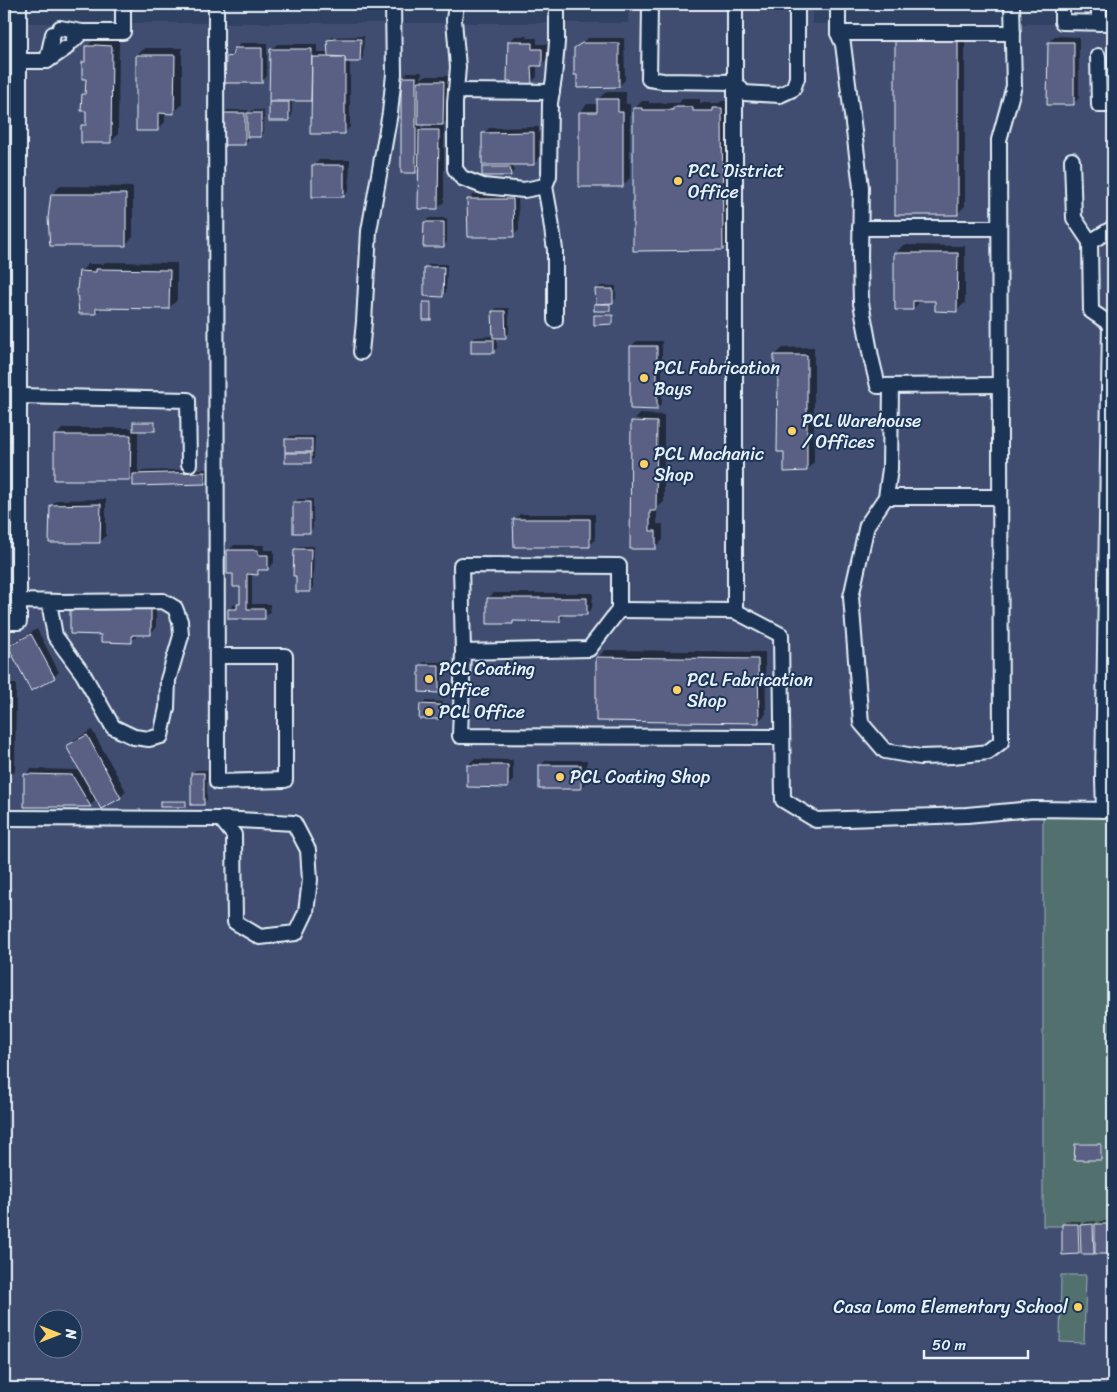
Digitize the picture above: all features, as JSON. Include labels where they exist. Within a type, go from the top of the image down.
[{"type":"street","points":[[4,622],[19,622],[19,4]]},
{"type":"street","points":[[19,61],[47,61],[74,40],[123,32],[123,4]]},
{"type":"street","points":[[216,4],[217,656],[218,782],[284,780],[286,656],[217,656]]},
{"type":"street","points":[[361,352],[369,231],[390,113],[394,74],[393,4]]},
{"type":"street","points":[[456,4],[454,20],[458,67],[455,102],[455,169],[462,178],[483,186],[524,190],[544,186]]},
{"type":"street","points":[[555,320],[555,250],[544,186],[549,176],[550,103],[557,42],[557,4]]},
{"type":"street","points":[[650,4],[649,79],[663,81],[735,82],[744,93],[780,95],[794,89],[797,78],[797,4]]},
{"type":"street","points":[[735,4],[735,611]]},
{"type":"street","points":[[838,4],[838,33],[843,44],[861,187],[862,303],[878,386],[999,385]]},
{"type":"street","points":[[891,386],[890,469],[886,497],[867,525],[851,597],[861,723],[885,751],[920,757],[988,752],[1001,742],[999,140],[1014,86],[1012,4]]},
{"type":"street","points":[[1062,4],[1062,22],[1106,23],[1099,4]]},
{"type":"street","points":[[47,61],[57,31],[74,40]]},
{"type":"street","points":[[838,33],[1013,33]]},
{"type":"street","points":[[1098,56],[1099,105],[1113,105]]},
{"type":"street","points":[[456,91],[552,92]]},
{"type":"street","points":[[619,610],[735,611],[781,635],[783,800],[816,820],[967,815],[1033,809],[1109,810],[1103,779],[1112,323],[1091,310],[1090,242],[1074,218],[1072,160]]},
{"type":"street","points":[[860,228],[999,228]]},
{"type":"street","points":[[1090,242],[1113,228]]},
{"type":"street","points":[[19,396],[188,400],[189,464]]},
{"type":"street","points":[[886,497],[999,497]]},
{"type":"street","points":[[462,652],[589,649],[619,610],[619,566],[461,565],[462,652],[460,736],[782,737]]},
{"type":"street","points":[[19,601],[163,600],[174,608],[180,621],[181,636],[168,680],[167,708],[161,736],[149,739],[134,737],[112,727],[83,674],[55,636],[49,602]]},
{"type":"street","points":[[4,818],[221,819],[294,823],[308,850],[310,880],[306,912],[296,932],[260,937],[235,922],[234,835],[221,819]]},
{"type":"shaded area","points":[[629,4],[812,4],[812,24],[1113,24],[1113,814],[1043,815],[1043,1225],[1113,1226],[1113,1388],[4,1388],[4,23],[628,23]]},
{"type":"green space","points":[[1043,814],[1113,814],[1113,1226],[1043,1226]]},
{"type":"green space","points":[[1061,1275],[1086,1275],[1084,1343],[1060,1342]]},
{"type":"building","points":[[56,23],[77,45],[70,52],[49,30]]},
{"type":"building","points":[[361,39],[360,62],[345,62],[345,57],[328,56],[327,40]]},
{"type":"building","points":[[895,39],[958,39],[958,215],[895,215]]},
{"type":"building","points":[[508,41],[532,43],[532,49],[542,49],[542,66],[531,66],[532,84],[511,84],[511,81],[507,81]]},
{"type":"building","points":[[1048,42],[1074,42],[1074,105],[1047,105]]},
{"type":"building","points":[[582,43],[619,43],[619,87],[577,88],[577,75],[574,75],[574,48]]},
{"type":"building","points":[[85,46],[112,46],[111,143],[81,143],[81,125],[86,125],[86,111],[81,111],[82,94],[85,94],[86,79],[82,79],[82,62],[85,62]]},
{"type":"building","points":[[234,48],[262,48],[262,83],[225,83],[226,57],[232,56]]},
{"type":"building","points":[[1108,48],[1113,48],[1113,87],[1108,87]]},
{"type":"building","points":[[270,49],[312,49],[311,101],[269,101]]},
{"type":"building","points":[[136,55],[175,55],[174,114],[158,113],[158,131],[136,131]]},
{"type":"building","points":[[312,57],[345,57],[345,134],[310,134]]},
{"type":"building","points":[[401,77],[416,77],[416,173],[401,173]]},
{"type":"building","points":[[418,81],[444,81],[443,125],[418,125]]},
{"type":"building","points":[[597,99],[618,99],[618,112],[623,112],[623,187],[579,187],[579,112],[597,112]]},
{"type":"building","points":[[269,102],[289,102],[289,121],[269,121]]},
{"type":"building","name":"PCL District Office","points":[[673,107],[693,107],[693,111],[713,111],[713,108],[722,108],[723,250],[633,251],[633,108],[642,108],[642,110],[673,110]]},
{"type":"building","points":[[222,113],[245,113],[245,145],[222,145]]},
{"type":"building","points":[[247,113],[261,113],[261,137],[247,137]]},
{"type":"building","points":[[419,130],[439,130],[438,209],[418,209]]},
{"type":"building","points":[[534,132],[534,165],[482,165],[482,133]]},
{"type":"building","points":[[312,165],[344,165],[344,197],[312,197]]},
{"type":"building","points":[[482,167],[510,167],[511,176],[482,176]]},
{"type":"building","points":[[51,194],[126,194],[126,246],[50,246],[48,218]]},
{"type":"building","points":[[467,199],[513,199],[514,237],[468,237]]},
{"type":"building","points":[[424,222],[444,222],[444,247],[423,247]]},
{"type":"building","points":[[894,253],[958,253],[957,312],[935,311],[935,301],[913,301],[913,310],[895,310]]},
{"type":"building","points":[[424,267],[444,267],[443,297],[424,296]]},
{"type":"building","points":[[96,269],[170,270],[169,309],[96,308],[96,314],[79,314],[77,290],[79,271],[96,272]]},
{"type":"building","points":[[595,289],[613,289],[613,303],[596,304]]},
{"type":"building","points":[[423,302],[431,302],[431,320],[423,320]]},
{"type":"building","points":[[594,304],[610,304],[610,311],[594,311]]},
{"type":"building","points":[[492,311],[505,311],[506,338],[493,338]]},
{"type":"building","points":[[594,315],[613,315],[613,324],[594,325]]},
{"type":"building","points":[[471,340],[494,340],[494,353],[471,353]]},
{"type":"building","name":"PCL Fabrication Bays","points":[[630,346],[657,346],[657,410],[630,409]]},
{"type":"building","name":"PCL Warehouse / Offices","points":[[774,355],[807,355],[807,471],[784,472],[784,452],[777,452],[778,374],[774,374]]},
{"type":"building","name":"PCL Machanic Shop","points":[[631,421],[657,422],[656,511],[650,511],[650,531],[656,531],[656,549],[630,549]]},
{"type":"building","points":[[133,422],[155,422],[155,431],[133,431]]},
{"type":"building","points":[[54,435],[131,435],[130,480],[54,480]]},
{"type":"building","points":[[285,439],[312,439],[312,452],[285,452]]},
{"type":"building","points":[[285,453],[311,453],[311,463],[285,463]]},
{"type":"building","points":[[205,472],[205,484],[133,486],[133,474]]},
{"type":"building","points":[[293,502],[310,502],[310,533],[293,533]]},
{"type":"building","points":[[101,504],[100,543],[49,543],[50,505]]},
{"type":"building","points":[[513,519],[590,519],[590,547],[514,547]]},
{"type":"building","points":[[294,549],[311,549],[310,592],[296,592],[296,576],[293,576]]},
{"type":"building","points":[[227,550],[258,550],[258,555],[268,555],[268,570],[258,570],[258,575],[247,574],[247,609],[265,609],[265,619],[228,619],[228,609],[237,609],[237,604],[240,604],[240,587],[233,587],[233,574],[227,574]]},
{"type":"building","points":[[487,598],[587,598],[587,615],[560,615],[560,622],[513,621],[513,624],[487,624]]},
{"type":"building","points":[[70,609],[151,609],[151,635],[132,635],[132,643],[101,642],[101,635],[70,634]]},
{"type":"building","points":[[31,634],[55,678],[31,691],[8,646]]},
{"type":"building","name":"PCL Fabrication Shop","points":[[596,657],[758,659],[759,723],[596,721]]},
{"type":"building","name":"PCL Coating Office","points":[[419,665],[439,665],[439,693],[419,692]]},
{"type":"building","points":[[4,691],[9,691],[8,780],[4,780]]},
{"type":"building","name":"PCL Office","points":[[420,704],[440,705],[439,719],[419,719]]},
{"type":"building","points":[[87,735],[121,798],[101,809],[66,746]]},
{"type":"building","points":[[467,765],[508,765],[508,788],[467,787]]},
{"type":"building","name":"PCL Coating Shop","points":[[539,765],[581,765],[581,789],[539,789]]},
{"type":"building","points":[[191,773],[204,773],[204,805],[191,805]]},
{"type":"building","points":[[24,774],[72,775],[91,807],[24,807]]},
{"type":"building","points":[[160,801],[186,801],[186,807],[160,807]]},
{"type":"building","points":[[1075,1144],[1101,1144],[1101,1160],[1074,1160]]},
{"type":"building","points":[[1062,1224],[1078,1224],[1079,1254],[1062,1255]]},
{"type":"building","points":[[1093,1224],[1094,1254],[1081,1254],[1080,1225]]},
{"type":"building","points":[[1095,1224],[1110,1224],[1110,1254],[1095,1254]]},
{"type":"building","points":[[1111,1225],[1113,1225],[1113,1254],[1111,1254]]},
{"type":"place","name":"PCL District Office","points":[[678,181]]},
{"type":"place","name":"PCL Fabrication Bays","points":[[644,378]]},
{"type":"place","name":"PCL Warehouse / Offices","points":[[792,431]]},
{"type":"place","name":"PCL Machanic Shop","points":[[644,464]]},
{"type":"place","name":"PCL Coating Office","points":[[429,679]]},
{"type":"place","name":"PCL Fabrication Shop","points":[[677,690]]},
{"type":"place","name":"PCL Office","points":[[429,712]]},
{"type":"place","name":"PCL Coating Shop","points":[[560,777]]},
{"type":"place","name":"Casa Loma Elementary School","points":[[1078,1307]]}]
